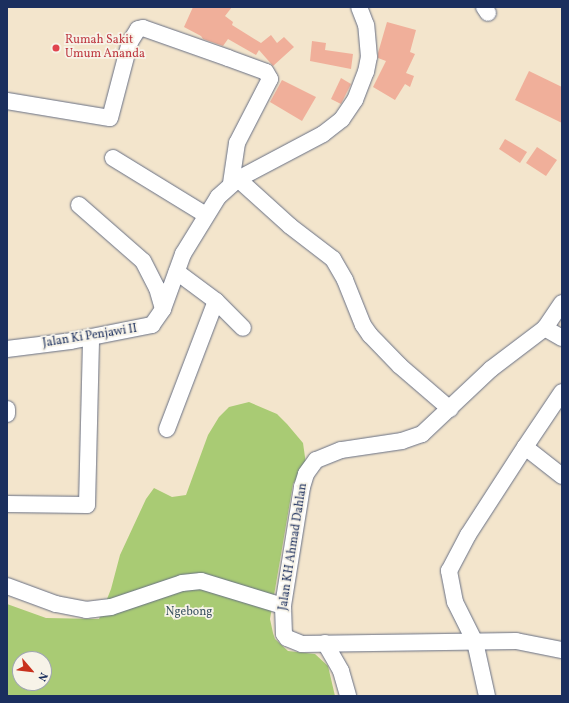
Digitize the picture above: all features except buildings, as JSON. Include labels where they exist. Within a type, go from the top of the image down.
[{"type":"street","points":[[234,181],[323,134],[342,119],[355,100],[366,72],[369,57],[366,25],[359,7]]},
{"type":"street","points":[[7,101],[110,118],[130,42],[138,29],[143,28],[266,72],[269,83],[237,143],[234,181]]},
{"type":"street","points":[[113,158],[206,215]]},
{"type":"street","points":[[234,181],[333,259],[345,280],[363,325],[370,335],[400,366],[450,409]]},
{"type":"street","name":"Jalan Ki Penjawi II","points":[[7,349],[146,328],[152,325],[163,309],[183,254],[206,215],[234,181]]},
{"type":"street","points":[[78,205],[143,261],[157,288],[163,309]]},
{"type":"street","points":[[177,272],[216,301],[243,328]]},
{"type":"street","points":[[167,429],[216,301]]},
{"type":"street","name":"Jalan KH Ahmad Dahlan","points":[[562,303],[545,328],[491,369],[422,434],[402,440],[342,450],[323,456],[312,464],[302,487],[283,606],[284,634],[287,638],[302,644],[516,641],[562,650]]},
{"type":"street","points":[[545,328],[562,338]]},
{"type":"street","points":[[7,504],[87,505],[90,337]]},
{"type":"street","points":[[487,696],[475,642],[455,602],[449,571],[468,535],[562,392]]},
{"type":"street","points":[[7,409],[7,414]]},
{"type":"street","points":[[525,447],[562,476]]},
{"type":"street","points":[[7,586],[56,604],[86,610],[111,607],[182,584],[201,581],[283,606]]},
{"type":"street","points":[[325,643],[341,671],[348,696]]},
{"type":"green space","name":"Ngebong","points":[[249,402],[277,414],[303,443],[306,464],[293,484],[270,619],[275,639],[288,651],[315,654],[328,666],[335,696],[7,696],[7,604],[46,618],[99,619],[111,589],[120,555],[146,499],[154,488],[172,497],[186,495],[208,435],[219,417],[229,407]]},
{"type":"place","name":"Rumah Sakit Umum Ananda","points":[[56,48]]}]
